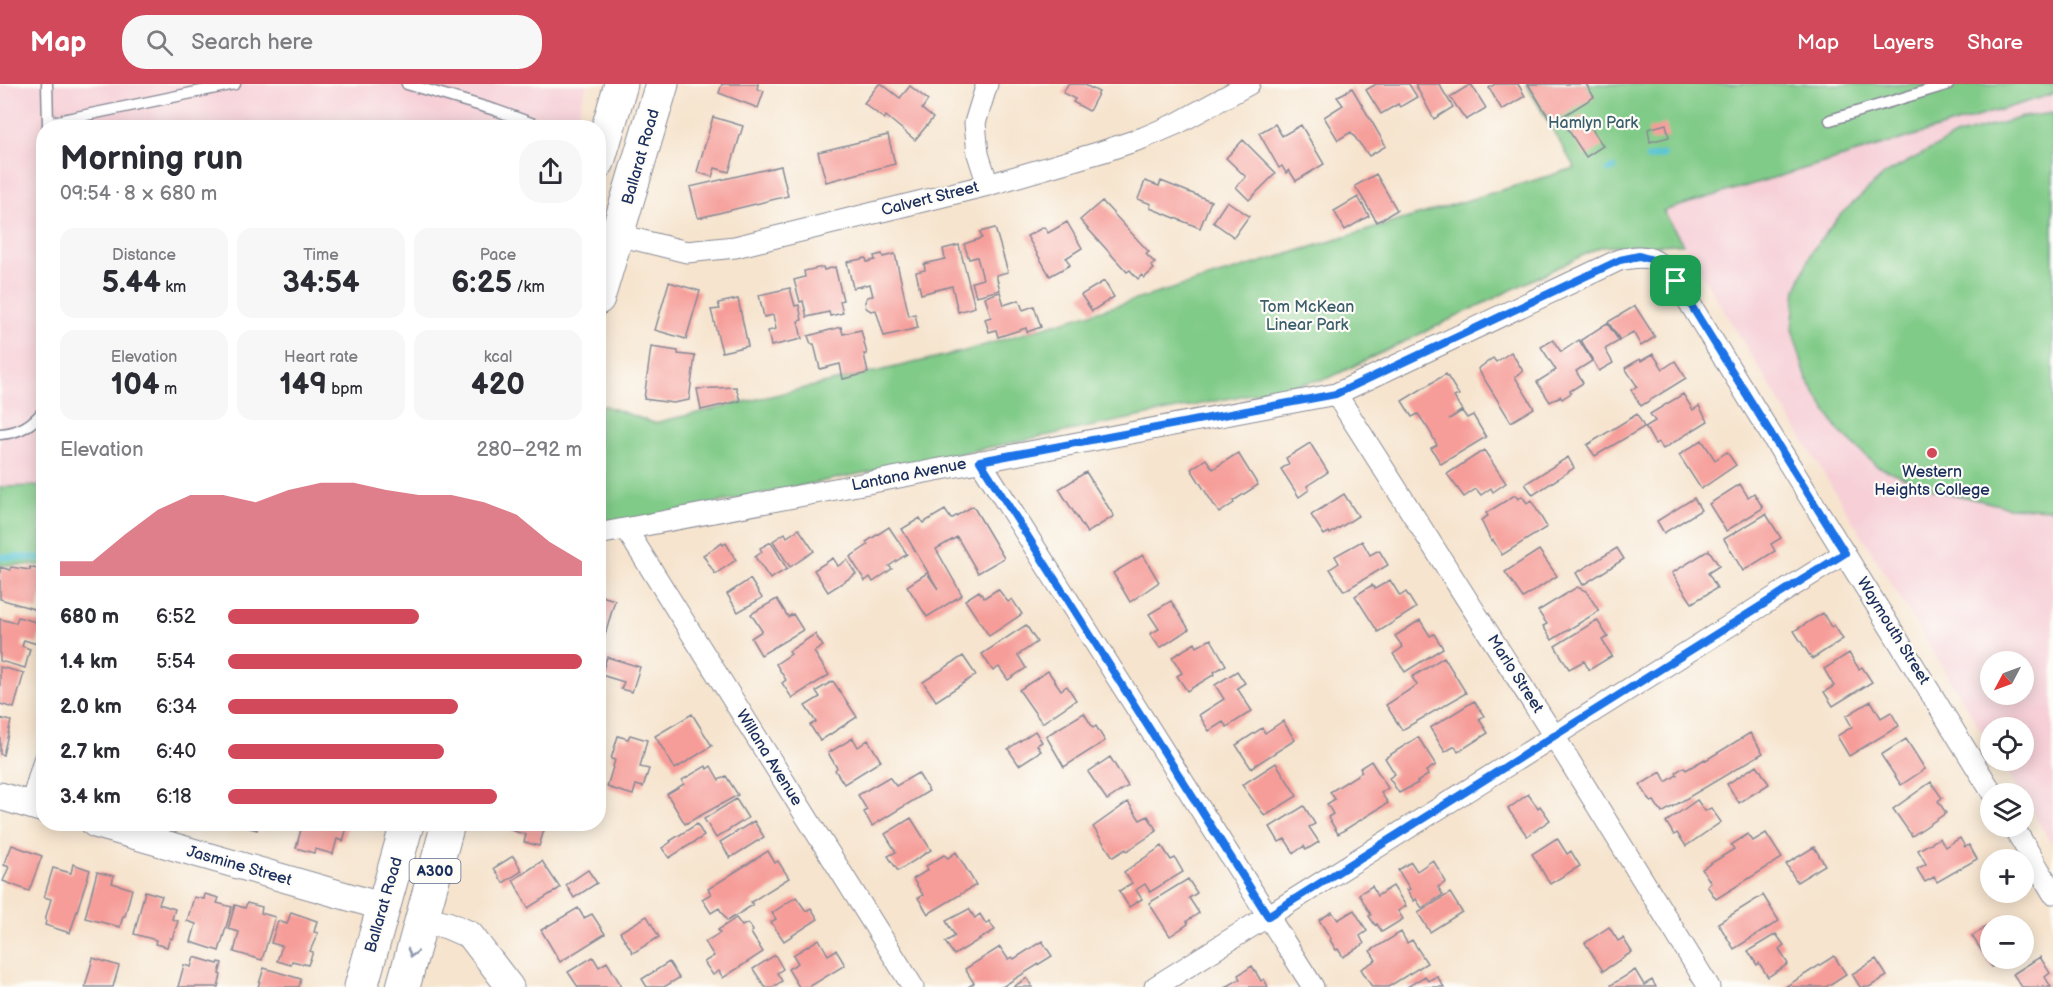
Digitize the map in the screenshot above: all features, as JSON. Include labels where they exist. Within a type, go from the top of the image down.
[{"type":"highway","points":[[606,133],[621,84]]},
{"type":"highway","name":"Ballarat Road","points":[[608,232],[662,84]]},
{"type":"highway","name":"Ballarat Road","points":[[361,987],[405,831]]},
{"type":"highway","name":"A300","points":[[403,987],[446,831]]},
{"type":"highway","points":[[384,908],[422,919]]},
{"type":"street","points":[[987,84],[975,123],[978,154],[988,185]]},
{"type":"street","name":"Calvert Street","points":[[608,232],[687,252],[735,247],[988,185],[1143,138],[1178,123],[1249,84]]},
{"type":"street","name":"Lantana Avenue","points":[[606,533],[1336,394],[1620,260],[1639,256],[1653,260]]},
{"type":"street","name":"Waymouth Street","points":[[1653,260],[1676,281],[1986,783]]},
{"type":"street","name":"Marlo Street","points":[[1336,394],[1554,736],[1709,987]]},
{"type":"street","points":[[980,461],[1313,987]]},
{"type":"street","name":"Willana Avenue","points":[[626,529],[913,987]]},
{"type":"street","points":[[1155,987],[1845,553]]},
{"type":"street","points":[[0,796],[36,807]]},
{"type":"street","name":"Jasmine Street","points":[[118,831],[384,908]]},
{"type":"street","points":[[2020,837],[2053,893]]},
{"type":"street","points":[[422,919],[470,934],[510,987]]},
{"type":"lane","points":[[47,84],[48,120]]},
{"type":"lane","points":[[71,120],[235,84]]},
{"type":"lane","points":[[406,84],[523,120]]},
{"type":"lane","points":[[1830,120],[1949,84]]},
{"type":"lane","points":[[0,434],[12,433],[25,428],[36,418]]},
{"type":"shaded area","points":[[0,84],[587,84],[576,120],[36,120],[36,486],[0,487]]},
{"type":"shaded area","name":"Western Heights College","points":[[2053,94],[2053,846],[2034,815],[2034,783],[2014,783],[2006,771],[2034,771],[2034,717],[1980,717],[1980,729],[1663,211]]},
{"type":"green space","name":"Tom McKean Linear Park","points":[[1526,84],[2053,84],[2053,94],[1663,211],[1683,244],[1600,247],[1329,378],[606,526],[606,406],[654,423],[965,351],[1575,168]]},
{"type":"green space","points":[[2053,113],[2053,509],[2008,507],[1934,490],[1877,466],[1838,430],[1807,380],[1792,329],[1796,289],[1812,251],[1841,214],[1885,174],[1955,136],[2023,117]]},
{"type":"green space","points":[[36,486],[36,565],[0,565],[0,487]]},
{"type":"building","points":[[722,84],[758,84],[757,89],[764,91],[758,108],[719,93]]},
{"type":"building","points":[[879,84],[900,98],[910,86],[928,100],[922,109],[933,118],[915,140],[886,116],[884,119],[864,103]]},
{"type":"building","points":[[1068,84],[1083,84],[1099,92],[1089,111],[1073,102],[1075,99],[1063,93]]},
{"type":"building","points":[[1376,84],[1409,84],[1417,97],[1381,114],[1366,90]]},
{"type":"building","points":[[1415,84],[1439,84],[1453,107],[1434,119]]},
{"type":"building","points":[[1471,84],[1486,108],[1466,120],[1450,97]]},
{"type":"building","points":[[1495,84],[1518,84],[1525,96],[1502,110],[1489,88]]},
{"type":"building","points":[[1528,84],[1586,84],[1594,97],[1552,123]]},
{"type":"building","points":[[1352,88],[1386,146],[1369,156],[1351,132],[1338,140],[1324,117],[1343,105],[1337,97]]},
{"type":"building","points":[[1583,115],[1603,146],[1586,157],[1565,125]]},
{"type":"building","points":[[713,117],[743,126],[729,172],[715,168],[712,177],[697,172]]},
{"type":"building","points":[[1275,124],[1282,136],[1301,125],[1324,164],[1296,181],[1289,170],[1286,173],[1282,166],[1279,168],[1259,133]]},
{"type":"building","points":[[1666,124],[1669,137],[1650,142],[1648,129]]},
{"type":"building","points":[[888,135],[895,164],[826,182],[818,152]]},
{"type":"building","points":[[1243,140],[1276,173],[1249,200],[1236,187],[1246,177],[1226,158]]},
{"type":"building","points":[[781,166],[788,196],[698,218],[690,187]]},
{"type":"building","points":[[1376,174],[1397,210],[1377,222],[1355,186]]},
{"type":"building","points":[[1145,181],[1159,186],[1161,181],[1211,201],[1200,228],[1150,208],[1151,204],[1138,199]]},
{"type":"building","points":[[1358,197],[1369,216],[1345,230],[1334,211]]},
{"type":"building","points":[[1102,201],[1149,252],[1146,254],[1155,263],[1151,266],[1154,269],[1144,278],[1142,275],[1138,279],[1130,270],[1127,272],[1080,220]]},
{"type":"building","points":[[1227,201],[1249,216],[1234,237],[1213,222]]},
{"type":"building","points":[[1067,222],[1082,248],[1066,258],[1070,265],[1050,276],[1027,236],[1044,227],[1048,233]]},
{"type":"building","points":[[995,228],[1008,272],[996,275],[1000,290],[976,296],[972,282],[983,279],[977,257],[969,259],[964,244],[982,238],[980,232]]},
{"type":"building","points":[[959,245],[975,307],[958,312],[952,286],[921,294],[916,272],[925,270],[924,264],[945,259],[943,249]]},
{"type":"building","points":[[882,254],[883,257],[895,254],[909,316],[915,314],[918,328],[884,336],[876,310],[871,311],[866,308],[867,297],[873,296],[870,284],[853,288],[847,262],[866,258],[867,262],[875,260],[874,256]]},
{"type":"building","points":[[823,267],[824,270],[835,267],[843,300],[840,301],[843,313],[830,316],[829,312],[807,317],[794,280],[805,277],[804,271]]},
{"type":"building","points":[[1104,281],[1114,297],[1092,311],[1081,295]]},
{"type":"building","points":[[669,282],[700,291],[686,339],[655,330]]},
{"type":"building","points":[[790,288],[795,306],[799,305],[802,320],[798,321],[802,339],[771,346],[768,331],[776,329],[773,315],[764,317],[759,295]]},
{"type":"building","points":[[1000,292],[1004,305],[1019,300],[1023,310],[1034,306],[1041,327],[1027,332],[1026,328],[998,337],[996,330],[989,332],[985,319],[991,317],[985,297]]},
{"type":"building","points":[[738,299],[748,346],[722,352],[711,310],[720,309],[718,303]]},
{"type":"building","points":[[1635,306],[1655,337],[1641,346],[1633,332],[1620,340],[1608,322]]},
{"type":"building","points":[[1607,323],[1619,341],[1605,349],[1613,363],[1599,371],[1581,340]]},
{"type":"building","points":[[841,327],[843,334],[861,330],[867,354],[864,354],[868,373],[843,379],[840,364],[820,369],[814,344],[811,344],[808,336]]},
{"type":"building","points":[[1553,340],[1561,352],[1579,340],[1592,361],[1576,371],[1583,383],[1562,399],[1560,396],[1550,402],[1537,382],[1556,370],[1541,347]]},
{"type":"building","points":[[651,347],[695,356],[689,400],[673,403],[644,399]]},
{"type":"building","points":[[1511,352],[1523,371],[1515,377],[1534,408],[1511,422],[1478,369],[1493,358],[1496,362]]},
{"type":"building","points":[[1653,354],[1663,369],[1675,361],[1686,378],[1641,406],[1631,390],[1637,386],[1625,368]]},
{"type":"building","points":[[1446,374],[1459,395],[1454,397],[1462,410],[1449,419],[1462,411],[1467,418],[1473,415],[1486,437],[1441,464],[1431,448],[1437,445],[1429,430],[1418,414],[1412,417],[1402,401]]},
{"type":"building","points":[[736,387],[740,401],[701,410],[697,389]]},
{"type":"building","points":[[1683,394],[1693,410],[1699,406],[1708,421],[1663,449],[1658,442],[1655,444],[1645,427],[1655,421],[1650,414]]},
{"type":"building","points":[[1637,414],[1644,427],[1595,456],[1587,445]]},
{"type":"building","points":[[1702,440],[1715,460],[1727,452],[1736,465],[1701,489],[1679,455]]},
{"type":"building","points":[[1310,443],[1328,472],[1307,486],[1309,490],[1299,497],[1281,469],[1289,464],[1286,458]]},
{"type":"building","points":[[1484,450],[1506,483],[1493,492],[1491,488],[1481,495],[1476,489],[1464,497],[1447,474]]},
{"type":"building","points":[[1238,453],[1258,485],[1219,513],[1191,469],[1206,459],[1213,469]]},
{"type":"building","points":[[1568,457],[1574,468],[1533,495],[1525,484]]},
{"type":"building","points":[[1086,472],[1114,516],[1087,533],[1059,489]]},
{"type":"building","points":[[1740,484],[1748,497],[1754,493],[1763,508],[1726,531],[1709,504]]},
{"type":"building","points":[[1344,494],[1358,516],[1330,534],[1329,532],[1324,535],[1311,515]]},
{"type":"building","points":[[1515,495],[1518,499],[1522,496],[1527,503],[1531,500],[1547,527],[1502,555],[1493,540],[1491,541],[1481,520],[1488,516],[1486,513]]},
{"type":"building","points":[[1694,498],[1701,510],[1664,533],[1657,521]]},
{"type":"building","points":[[973,506],[1004,558],[978,573],[957,537],[936,549],[962,595],[927,617],[907,586],[927,573],[938,589],[902,529],[920,518],[923,523],[945,510],[951,519]]},
{"type":"building","points":[[1766,514],[1781,538],[1771,544],[1775,551],[1743,571],[1724,539]]},
{"type":"building","points":[[889,527],[907,554],[889,566],[892,569],[873,582],[870,577],[865,581],[850,557],[868,545],[866,542]]},
{"type":"building","points":[[799,529],[814,551],[790,567],[773,541],[785,533],[787,537]]},
{"type":"building","points":[[1362,541],[1370,555],[1379,550],[1388,565],[1344,591],[1330,569],[1339,563],[1335,556]]},
{"type":"building","points":[[771,542],[787,569],[770,579],[755,557],[762,552],[760,548]]},
{"type":"building","points":[[722,543],[723,545],[726,543],[736,560],[715,574],[703,555]]},
{"type":"building","points":[[1617,548],[1624,559],[1583,585],[1576,573]]},
{"type":"building","points":[[1539,550],[1557,576],[1523,598],[1505,572]]},
{"type":"building","points":[[1709,550],[1719,566],[1708,573],[1717,588],[1692,603],[1672,573]]},
{"type":"building","points":[[1143,555],[1159,582],[1130,602],[1113,573]]},
{"type":"building","points":[[833,558],[838,566],[847,560],[856,574],[828,592],[814,570]]},
{"type":"building","points":[[0,567],[10,570],[11,567],[36,569],[36,610],[0,599]]},
{"type":"building","points":[[750,579],[762,598],[738,612],[727,594]]},
{"type":"building","points":[[1390,580],[1400,596],[1406,592],[1416,608],[1378,632],[1355,596],[1372,585],[1375,589]]},
{"type":"building","points":[[1577,587],[1586,591],[1599,611],[1552,640],[1543,626],[1547,624],[1538,611]]},
{"type":"building","points":[[998,589],[1008,602],[1012,599],[1022,614],[989,636],[965,600],[979,591],[984,598]]},
{"type":"building","points":[[606,597],[615,600],[606,632]]},
{"type":"building","points":[[777,599],[788,617],[793,614],[803,630],[761,655],[751,638],[762,631],[751,614]]},
{"type":"building","points":[[1171,601],[1189,629],[1160,648],[1150,634],[1159,629],[1149,614]]},
{"type":"building","points":[[1823,613],[1831,627],[1834,625],[1843,639],[1812,659],[1794,631]]},
{"type":"building","points":[[18,617],[36,622],[36,644],[24,640],[22,646],[30,649],[25,668],[0,661],[0,619],[16,623]]},
{"type":"building","points":[[1420,620],[1430,636],[1434,634],[1443,648],[1405,672],[1393,654],[1403,647],[1395,636]]},
{"type":"building","points":[[1597,620],[1608,637],[1602,640],[1612,656],[1589,670],[1584,661],[1569,669],[1555,646]]},
{"type":"building","points":[[1026,625],[1037,642],[1018,655],[1026,668],[1008,680],[999,667],[993,671],[982,654]]},
{"type":"building","points":[[815,634],[823,646],[814,652],[829,675],[792,698],[782,683],[786,680],[776,664],[791,654],[789,651]]},
{"type":"building","points":[[1211,639],[1226,665],[1187,691],[1177,676],[1182,673],[1172,657],[1195,643],[1197,647]]},
{"type":"building","points":[[1849,653],[1859,669],[1862,667],[1872,682],[1833,706],[1824,692],[1834,686],[1824,669]]},
{"type":"building","points":[[963,656],[976,675],[936,701],[923,682]]},
{"type":"building","points":[[607,657],[640,667],[632,692],[621,689],[624,682],[606,677]]},
{"type":"building","points":[[1444,657],[1466,693],[1402,730],[1386,705],[1417,685],[1412,677]]},
{"type":"building","points":[[0,667],[24,673],[14,708],[0,704]]},
{"type":"building","points":[[1048,671],[1061,690],[1067,686],[1076,700],[1042,723],[1019,690]]},
{"type":"building","points":[[1237,671],[1245,683],[1237,688],[1252,711],[1227,727],[1223,722],[1209,731],[1199,715],[1224,699],[1215,685]]},
{"type":"building","points":[[833,681],[857,717],[820,741],[810,725],[816,722],[805,706],[820,697],[816,691]]},
{"type":"building","points":[[1474,701],[1484,716],[1479,719],[1488,733],[1458,752],[1455,746],[1445,752],[1430,728]]},
{"type":"building","points":[[1871,701],[1881,718],[1891,712],[1899,726],[1849,756],[1837,736],[1852,727],[1846,716]]},
{"type":"building","points":[[1084,713],[1093,728],[1096,726],[1105,741],[1064,767],[1046,736]]},
{"type":"building","points":[[692,714],[712,746],[675,769],[655,736]]},
{"type":"building","points":[[0,718],[11,721],[3,755],[0,754]]},
{"type":"building","points":[[1283,721],[1295,740],[1251,768],[1236,745],[1262,728],[1265,733]]},
{"type":"building","points":[[1035,731],[1042,742],[1037,745],[1041,751],[1019,765],[1008,749]]},
{"type":"building","points":[[1750,733],[1763,753],[1662,813],[1654,801],[1651,802],[1640,785],[1661,772],[1666,782],[1684,767],[1686,770],[1706,760]]},
{"type":"building","points":[[630,735],[647,740],[640,767],[649,769],[643,787],[636,785],[633,795],[607,787],[615,760],[611,759],[618,736],[628,739]]},
{"type":"building","points":[[1418,737],[1436,765],[1426,771],[1428,775],[1418,783],[1399,793],[1389,778],[1395,774],[1385,758]]},
{"type":"building","points":[[853,738],[858,747],[868,740],[881,761],[844,784],[828,753]]},
{"type":"building","points":[[1906,739],[1925,769],[1901,785],[1881,755]]},
{"type":"building","points":[[1110,757],[1128,786],[1107,800],[1088,772]]},
{"type":"building","points":[[1371,761],[1388,788],[1381,793],[1388,803],[1338,834],[1328,817],[1333,814],[1327,804],[1335,799],[1330,792],[1362,772],[1360,768]]},
{"type":"building","points":[[1276,763],[1297,796],[1265,816],[1242,785]]},
{"type":"building","points":[[1757,765],[1769,784],[1739,803],[1727,784]]},
{"type":"building","points":[[706,766],[707,769],[711,766],[719,780],[726,776],[738,795],[685,824],[667,794],[684,784],[682,780]]},
{"type":"building","points":[[918,773],[929,791],[872,826],[864,812],[867,810],[858,795],[889,777],[896,786]]},
{"type":"building","points":[[1931,782],[1942,798],[1938,801],[1946,813],[1912,836],[1893,809]]},
{"type":"building","points":[[1528,794],[1550,820],[1527,836],[1508,809]]},
{"type":"building","points":[[736,799],[748,818],[716,838],[704,819]]},
{"type":"building","points":[[1697,800],[1705,811],[1711,808],[1721,822],[1686,846],[1677,833],[1674,835],[1666,822]]},
{"type":"building","points":[[1128,802],[1140,820],[1148,816],[1157,831],[1127,851],[1126,849],[1113,857],[1093,827]]},
{"type":"building","points":[[1304,806],[1315,824],[1309,827],[1319,842],[1306,850],[1304,846],[1294,853],[1285,839],[1279,842],[1270,827]]},
{"type":"building","points":[[911,818],[931,850],[898,871],[888,856],[896,852],[885,834]]},
{"type":"building","points":[[754,821],[764,837],[730,858],[720,842]]},
{"type":"building","points":[[697,824],[704,836],[669,858],[662,848]]},
{"type":"building","points":[[301,831],[346,831],[343,841],[337,839],[333,854],[315,849],[314,853],[296,848]]},
{"type":"building","points":[[514,831],[544,831],[539,846],[524,842],[526,835]]},
{"type":"building","points":[[1766,833],[1782,858],[1716,899],[1707,886],[1711,883],[1702,869],[1734,849],[1731,845],[1748,834],[1753,841]]},
{"type":"building","points":[[1557,838],[1567,854],[1571,851],[1580,866],[1550,884],[1532,854]]},
{"type":"building","points":[[1940,838],[1945,847],[1960,838],[1965,847],[1969,845],[1977,859],[1937,882],[1934,877],[1925,882],[1917,869],[1926,864],[1918,850]]},
{"type":"building","points":[[12,845],[42,856],[29,891],[3,881],[9,867],[4,865]]},
{"type":"building","points":[[1162,846],[1171,860],[1175,858],[1183,872],[1150,892],[1145,884],[1136,890],[1142,899],[1129,907],[1119,891],[1132,883],[1124,872]]},
{"type":"building","points":[[1814,847],[1825,865],[1797,882],[1786,864]]},
{"type":"building","points":[[768,851],[775,863],[778,861],[789,878],[751,902],[753,905],[727,921],[719,908],[711,913],[702,899],[711,894],[708,889]]},
{"type":"building","points":[[956,852],[976,885],[928,914],[918,898],[923,895],[913,879],[928,870],[926,866],[944,855],[948,858]]},
{"type":"building","points":[[513,856],[522,871],[503,883],[494,868]]},
{"type":"building","points":[[1433,860],[1446,882],[1438,887],[1443,895],[1422,908],[1407,890],[1410,889],[1398,870],[1411,862],[1417,871]]},
{"type":"building","points":[[542,861],[560,888],[528,908],[513,880]]},
{"type":"building","points":[[73,864],[90,870],[70,933],[45,925],[51,899],[44,897],[53,868],[71,873]]},
{"type":"building","points":[[588,870],[597,883],[574,898],[566,885]]},
{"type":"building","points":[[97,872],[114,876],[112,883],[132,889],[120,927],[85,918]]},
{"type":"building","points":[[1188,879],[1197,893],[1189,898],[1199,913],[1170,936],[1149,903]]},
{"type":"building","points":[[1372,886],[1377,896],[1393,886],[1406,906],[1398,911],[1403,919],[1382,932],[1369,916],[1371,915],[1359,894]]},
{"type":"building","points":[[145,891],[162,896],[159,904],[175,909],[172,919],[178,921],[167,947],[155,944],[156,940],[134,934]]},
{"type":"building","points":[[1450,893],[1462,912],[1430,932],[1418,913]]},
{"type":"building","points":[[205,894],[219,898],[217,903],[232,907],[219,951],[191,942],[196,924],[187,921],[194,897],[204,899]]},
{"type":"building","points":[[1763,895],[1779,921],[1734,949],[1718,923]]},
{"type":"building","points":[[796,897],[806,911],[811,908],[818,919],[784,941],[771,922],[776,919],[772,913]]},
{"type":"building","points":[[247,903],[262,907],[261,913],[275,917],[262,960],[234,952],[239,932],[228,929],[235,905],[245,908]]},
{"type":"building","points":[[578,908],[584,918],[592,914],[605,934],[560,962],[541,930]]},
{"type":"building","points":[[969,909],[975,918],[980,914],[986,924],[989,921],[995,930],[954,955],[945,942],[955,936],[946,921]]},
{"type":"building","points":[[1354,910],[1367,931],[1360,936],[1364,944],[1343,957],[1338,949],[1336,950],[1319,920],[1332,912],[1338,920]]},
{"type":"building","points":[[291,912],[317,921],[314,932],[318,933],[310,951],[313,952],[308,965],[292,961],[291,965],[277,961],[282,946],[271,943],[278,921],[287,924]]},
{"type":"building","points":[[647,916],[659,937],[633,953],[620,932]]},
{"type":"building","points":[[736,918],[742,926],[748,923],[753,931],[751,933],[763,952],[723,978],[719,971],[713,975],[704,962],[714,956],[705,942],[720,933],[718,930]]},
{"type":"building","points":[[1609,927],[1618,941],[1623,938],[1632,952],[1603,971],[1585,943]]},
{"type":"building","points":[[1980,931],[1980,948],[1972,936]]},
{"type":"building","points":[[1401,932],[1407,943],[1412,940],[1427,963],[1388,987],[1372,987],[1361,969],[1376,960],[1370,951]]},
{"type":"building","points":[[1776,934],[1784,945],[1779,949],[1788,964],[1768,977],[1748,951]]},
{"type":"building","points":[[819,939],[828,955],[836,950],[845,965],[809,987],[799,987],[788,969],[798,963],[793,955]]},
{"type":"building","points":[[1042,941],[1052,956],[1002,987],[968,987],[974,983],[965,969],[1000,947],[1008,959],[1012,957],[1014,959]]},
{"type":"building","points":[[775,955],[783,969],[777,973],[782,981],[773,987],[765,987],[753,969]]},
{"type":"building","points":[[1834,956],[1846,974],[1826,987],[1785,987]]},
{"type":"building","points":[[194,957],[218,964],[222,963],[218,987],[178,987],[184,965],[191,967]]},
{"type":"building","points":[[593,957],[599,967],[607,962],[621,985],[618,987],[578,987],[568,972]]},
{"type":"building","points":[[2040,957],[2050,973],[2045,977],[2051,987],[2022,987],[2013,974],[2021,969],[2034,969],[2034,961]]},
{"type":"building","points":[[93,958],[119,966],[113,987],[85,987]]},
{"type":"building","points":[[1876,959],[1887,976],[1869,987],[1860,987],[1852,974]]},
{"type":"building","points":[[669,962],[679,978],[664,987],[647,987],[642,979]]},
{"type":"building","points":[[1252,966],[1261,981],[1264,979],[1268,987],[1226,987],[1240,979],[1238,975]]},
{"type":"building","points":[[264,968],[301,979],[299,987],[258,987]]},
{"type":"building","points":[[1635,970],[1644,985],[1652,980],[1656,987],[1612,987],[1611,985]]},
{"type":"building","points":[[1425,976],[1428,981],[1437,976],[1444,987],[1407,987]]},
{"type":"building","points":[[1027,978],[1032,987],[1013,987]]},
{"type":"waterway","points":[[1648,158],[1663,155]]},
{"type":"waterway","points":[[1608,170],[1614,168]]},
{"type":"waterway","points":[[0,557],[36,558]]},
{"type":"place","name":"Western Heights College","points":[[1932,453]]},
{"type":"route","points":[[1639,256],[1653,260],[1676,281],[1845,553],[1268,916],[980,461],[1336,394],[1620,260],[1639,256]]},
{"type":"park label","name":"Hamlyn Park","points":[[1593,123]]}]
